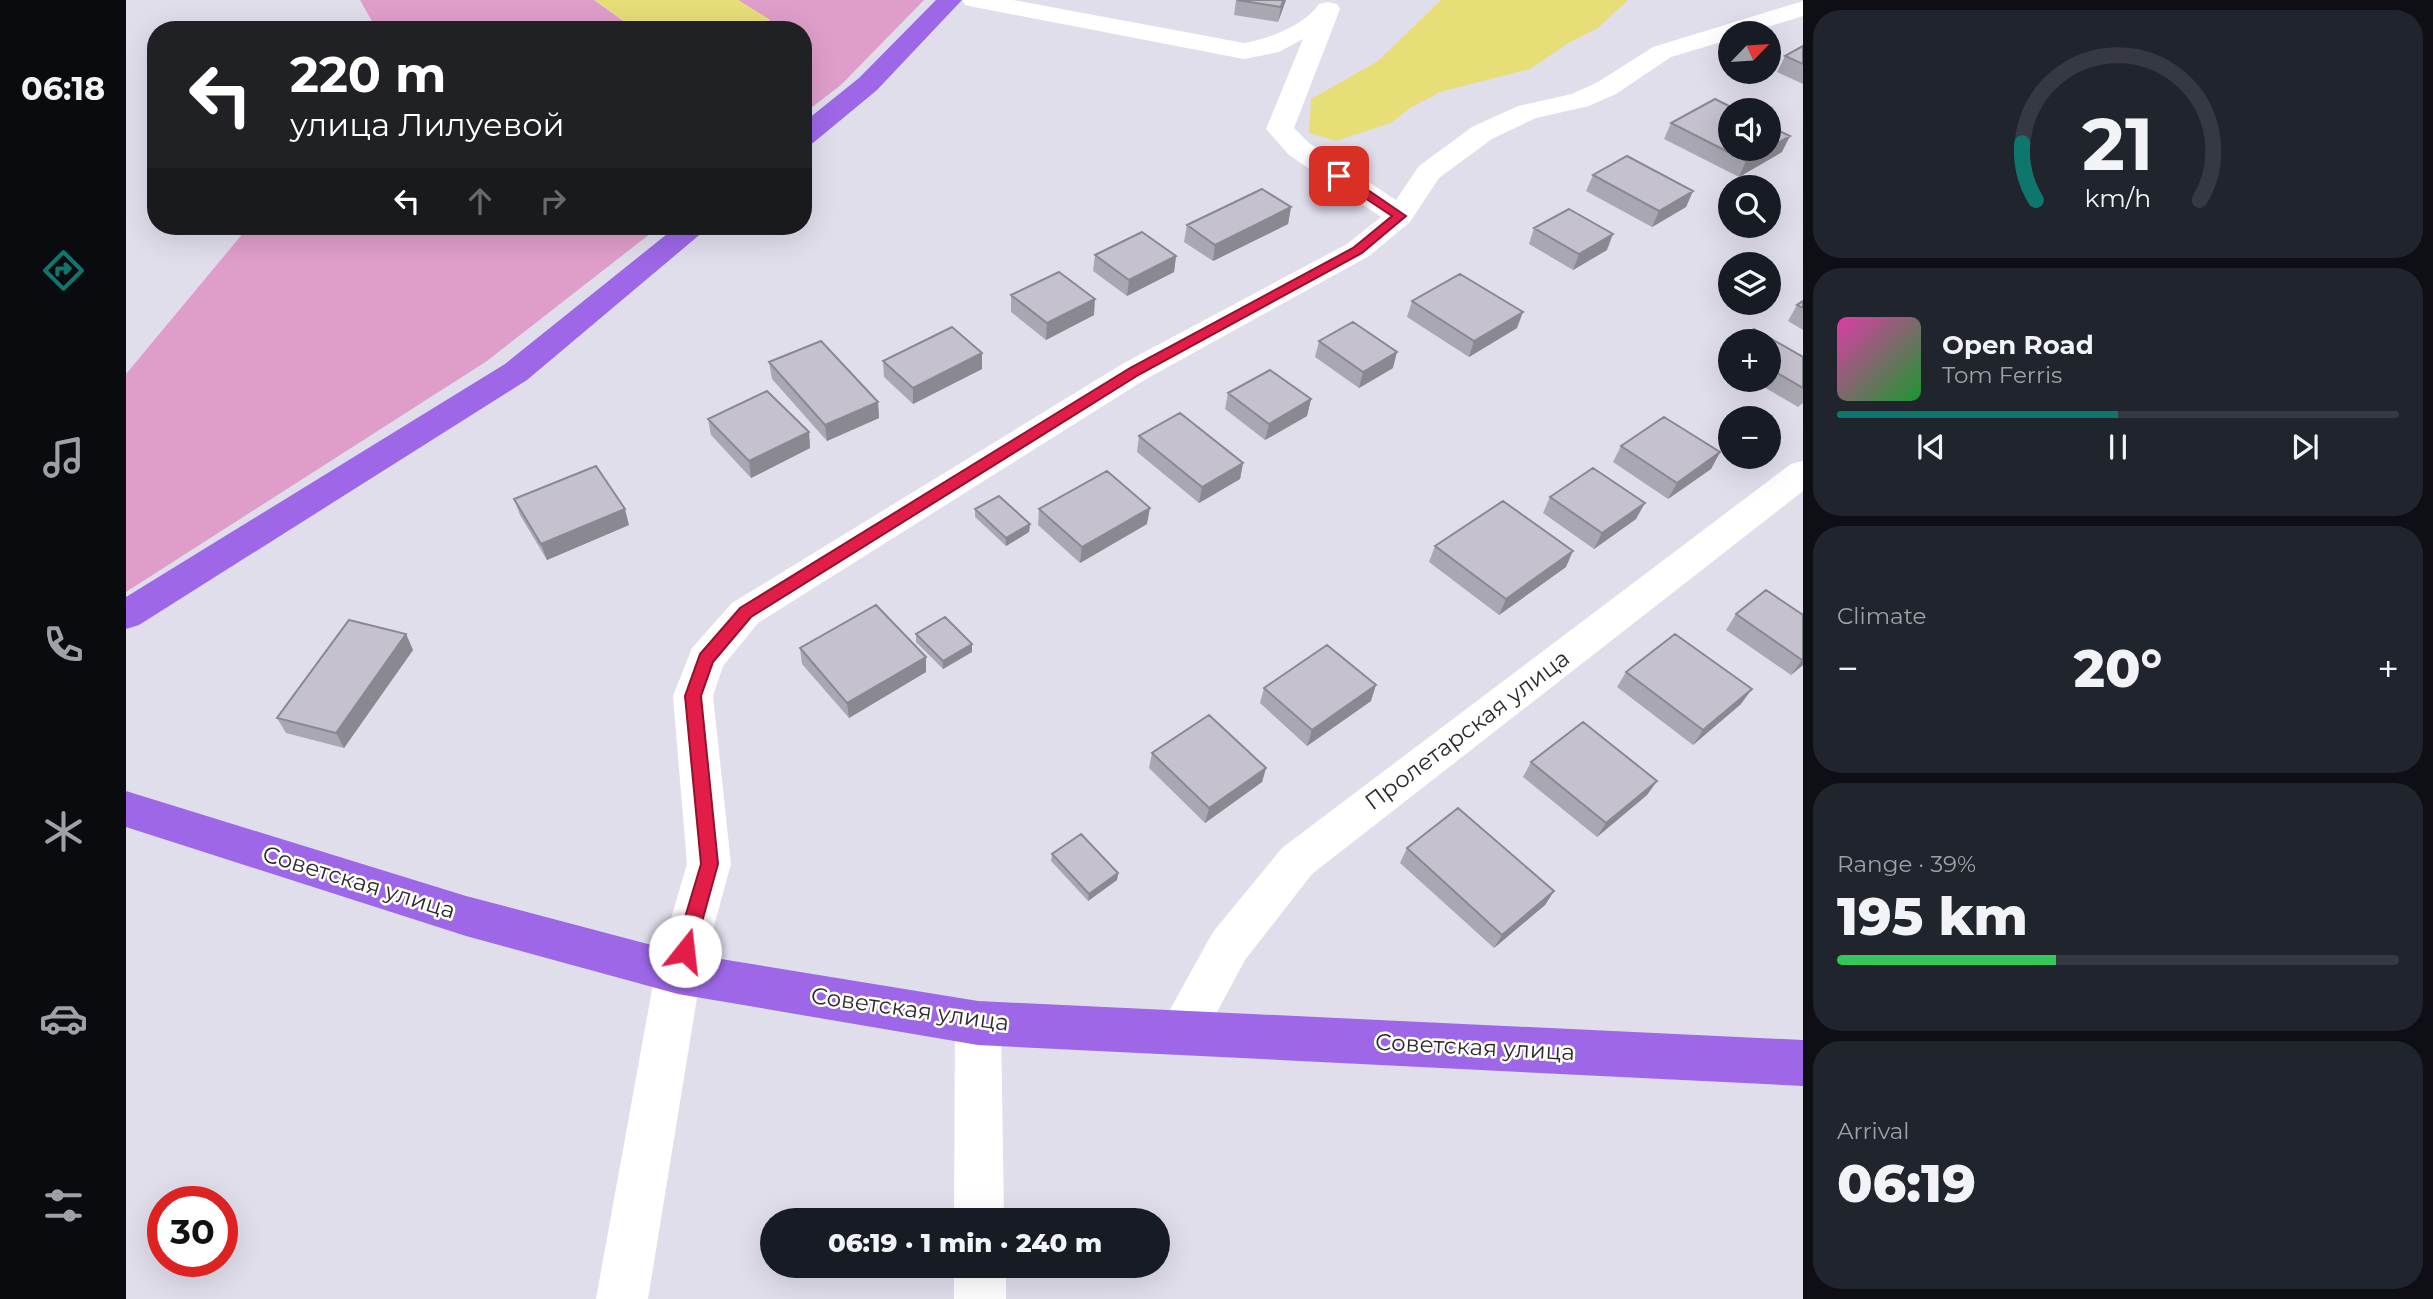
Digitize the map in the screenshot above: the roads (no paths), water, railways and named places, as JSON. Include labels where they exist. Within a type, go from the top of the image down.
[{"type":"main road","points":[[812,130],[868,84],[950,0]]},
{"type":"main road","points":[[126,615],[516,372],[684,235]]},
{"type":"main road","name":"Советская улица","points":[[126,809],[466,916],[678,973],[978,1023],[1803,1063]]},
{"type":"street","points":[[974,0],[1244,51],[1270,47],[1328,9]]},
{"type":"street","points":[[1328,9],[1280,129],[1299,149],[1400,216]]},
{"type":"street","points":[[622,1299],[678,973],[709,864],[693,696],[706,659],[745,612],[1135,371],[1358,250],[1400,216],[1429,173],[1482,133],[1527,112],[1580,100],[1607,88],[1662,52],[1725,31],[1800,13]]},
{"type":"street","name":"Пролетарская улица","points":[[1180,1033],[1229,946],[1297,861],[1803,473]]},
{"type":"street","points":[[978,1023],[979,1208]]},
{"type":"street","points":[[980,1278],[980,1299]]}]
